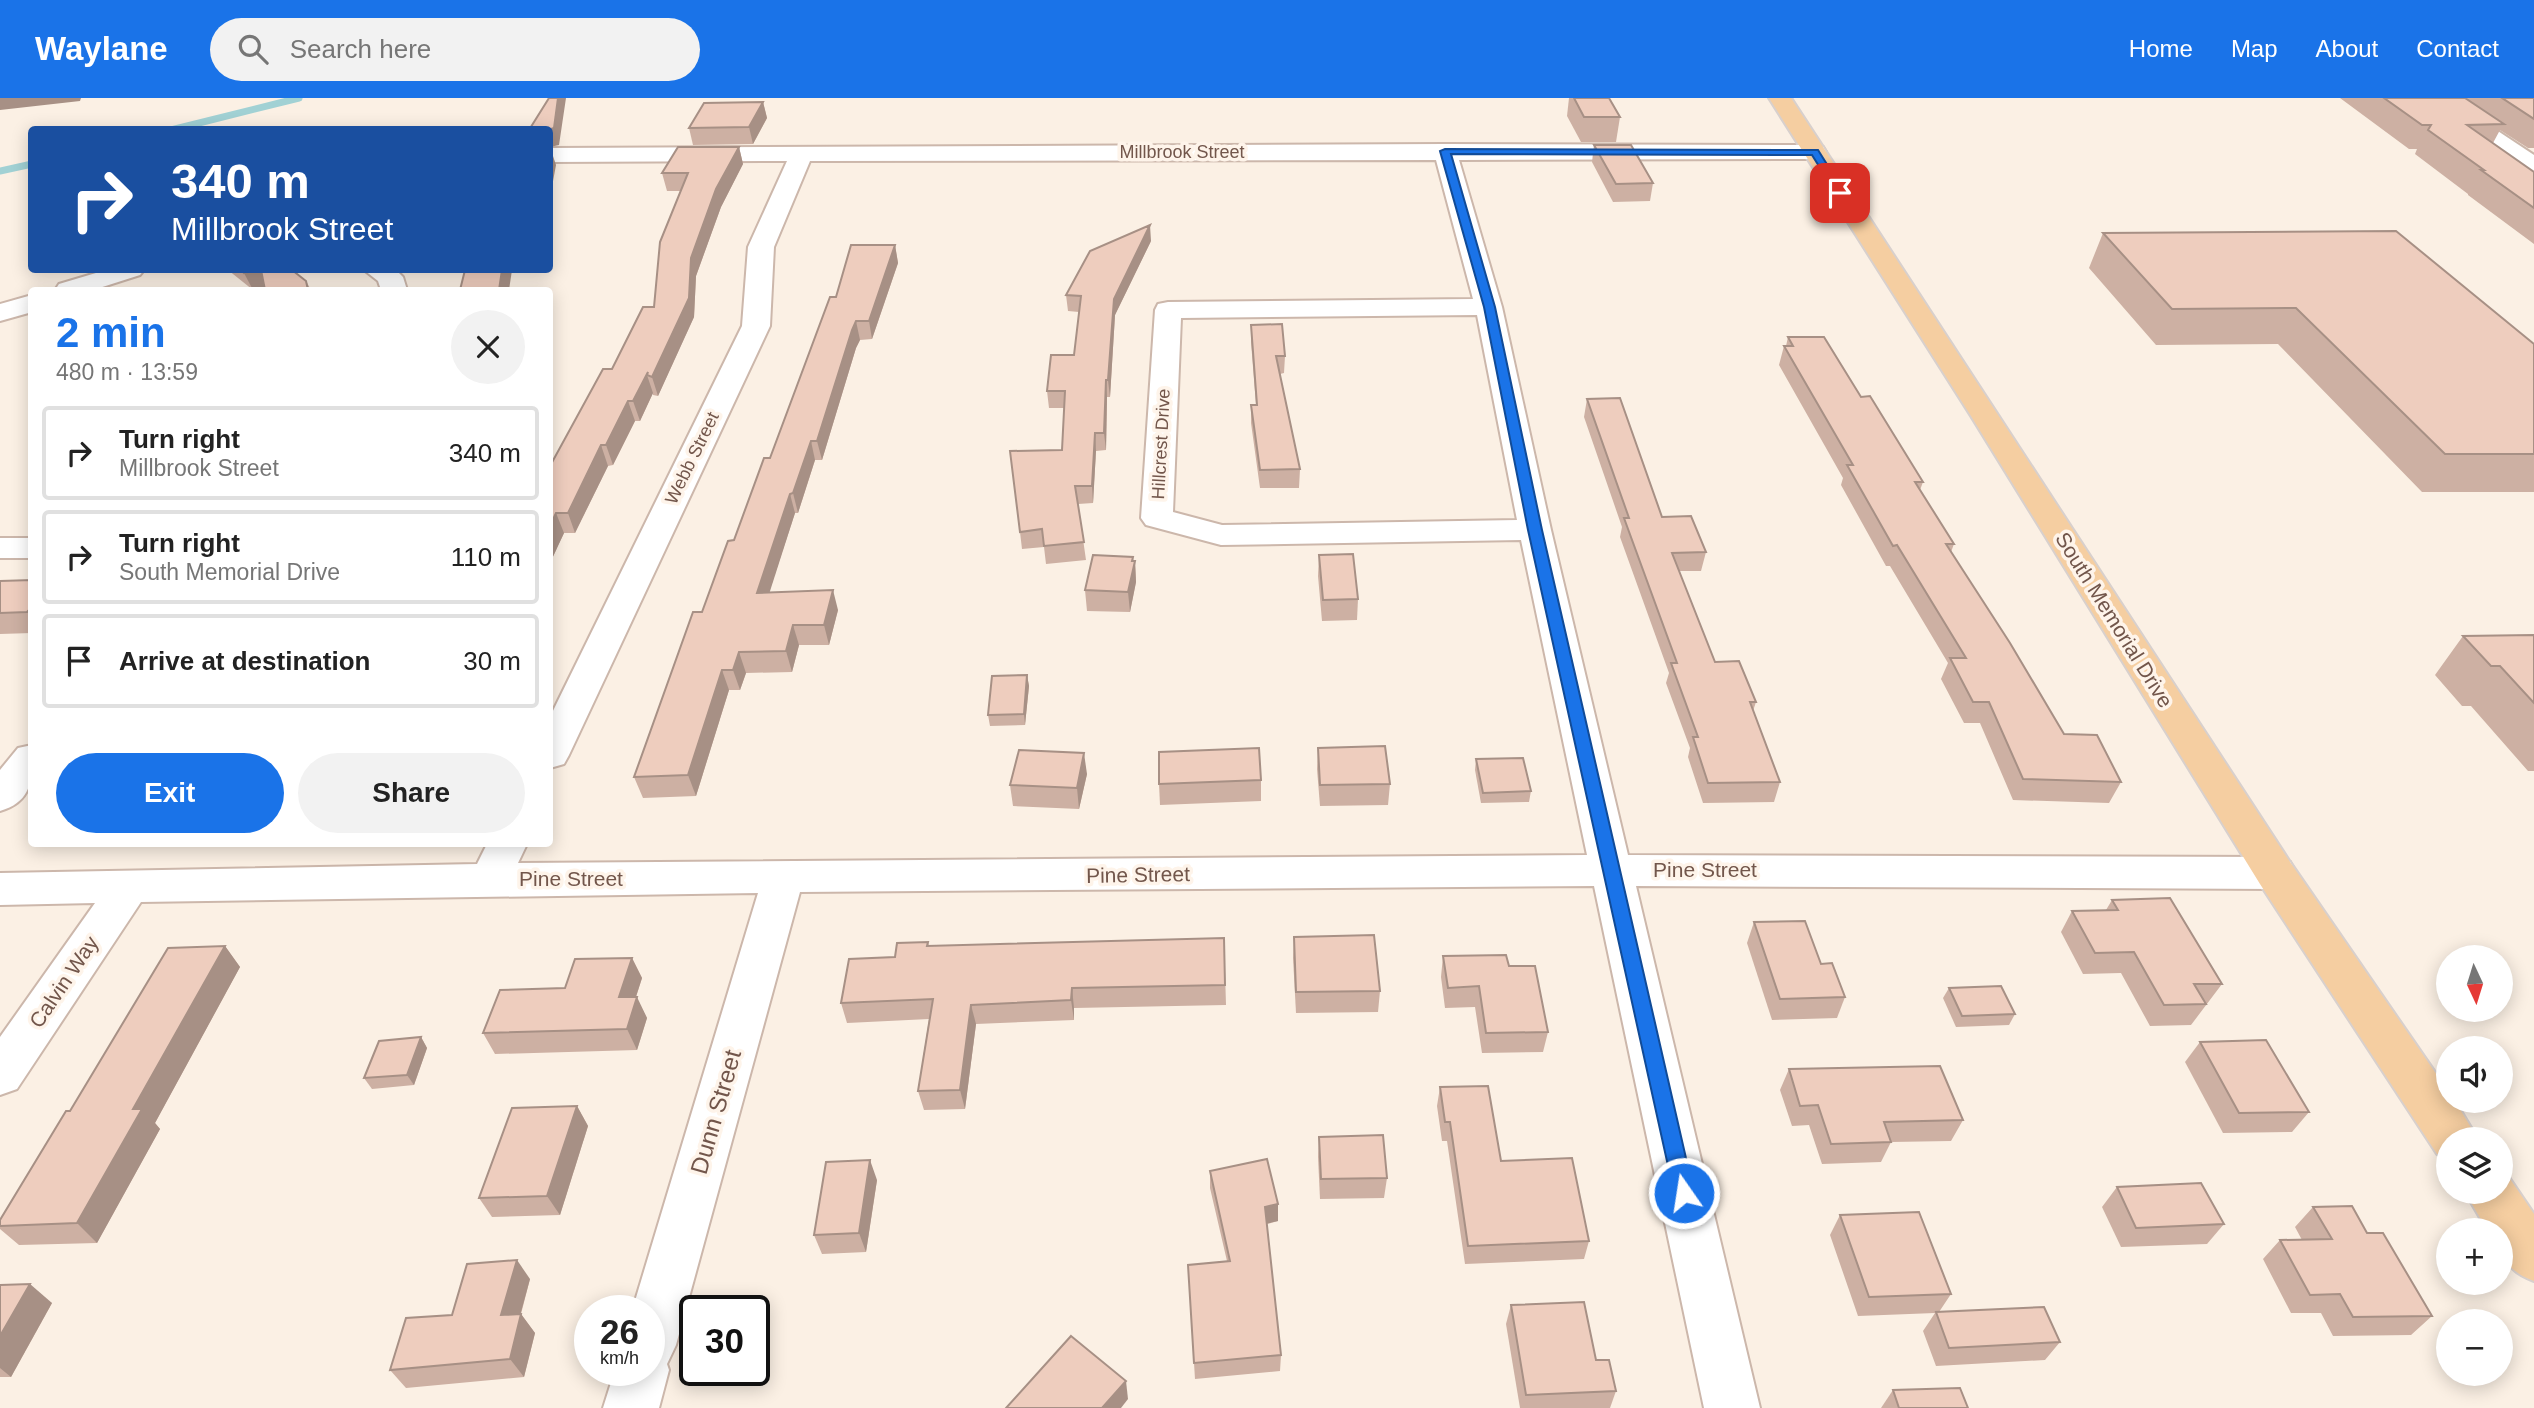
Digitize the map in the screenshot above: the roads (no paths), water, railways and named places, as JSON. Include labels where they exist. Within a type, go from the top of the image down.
[{"type":"main road","name":"South Memorial Drive","points":[[1780,98],[1986,416],[2275,873],[2446,1127]]},
{"type":"main road","points":[[2498,1204],[2534,1257]]},
{"type":"street","points":[[2433,98],[2534,166]]},
{"type":"street","points":[[1445,151],[1489,307],[1535,530],[1732,1408]]},
{"type":"street","name":"Millbrook Street","points":[[553,155],[803,152],[1815,152]]},
{"type":"street","name":"Webb Street","points":[[553,749],[756,326],[761,247],[803,152]]},
{"type":"street","points":[[77,287],[122,273]]},
{"type":"street","points":[[383,273],[390,277],[393,287]]},
{"type":"street","points":[[0,313],[28,304]]},
{"type":"street","name":"Hillcrest Drive","points":[[1489,307],[1168,310],[1157,518],[1221,535],[1535,530]]},
{"type":"street","points":[[0,548],[28,548]]},
{"type":"street","points":[[0,797],[28,763]]},
{"type":"street","name":"Pine Street","points":[[0,889],[128,888],[498,861],[783,878],[1612,870],[2275,873]]},
{"type":"street","name":"Dunn Street","points":[[663,1295],[783,878]]},
{"type":"street","name":"Calvin Way","points":[[0,1075],[128,888]]},
{"type":"street","points":[[631,1408],[637,1386]]},
{"type":"waterway","points":[[187,126],[299,98]]},
{"type":"waterway","points":[[0,171],[28,165]]}]
